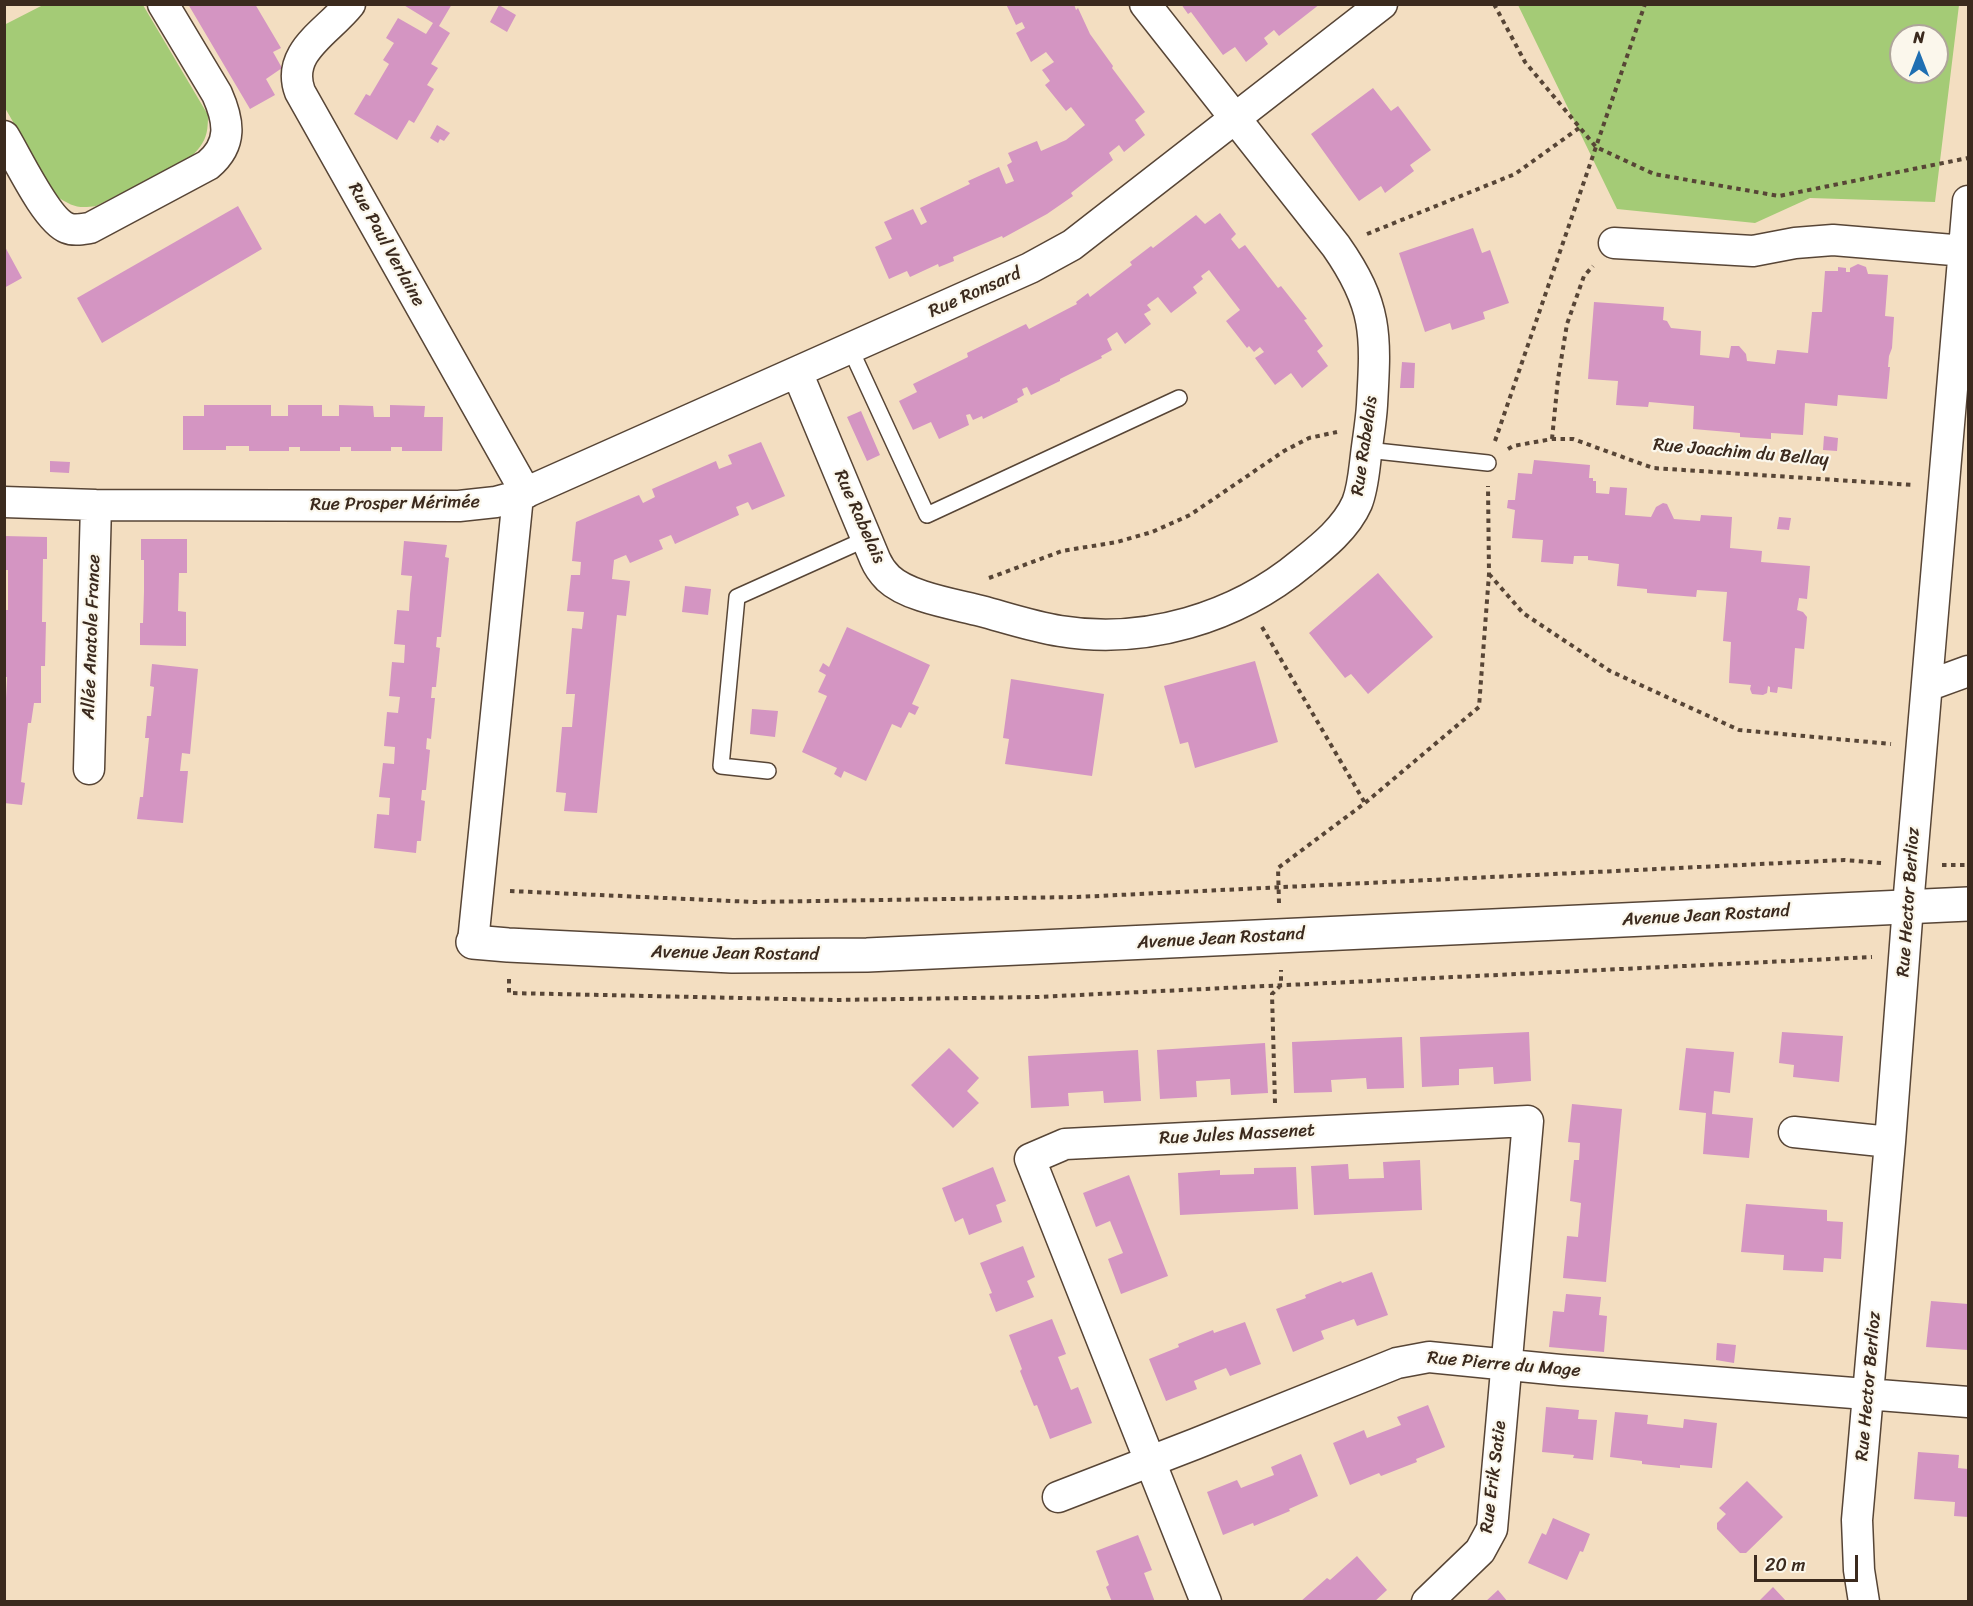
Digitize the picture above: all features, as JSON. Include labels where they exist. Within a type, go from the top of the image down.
[{"type":"street","points":[[4,136],[49,213],[67,228],[73,229],[90,228],[208,165],[218,157],[227,135],[224,110],[217,94],[163,4]]},
{"type":"street","name":"Rue Paul Verlaine","points":[[350,4],[309,45],[297,63],[296,82],[522,495]]},
{"type":"street","name":"Rue Rabelais","points":[[797,372],[880,569],[889,579],[915,593],[1058,631],[1109,635],[1165,629],[1191,623],[1246,600],[1294,570],[1331,538],[1357,504],[1369,437],[1375,345],[1373,327],[1361,286],[1336,246],[1145,4]]},
{"type":"street","name":"Rue Ronsard","points":[[522,495],[1030,268],[1072,245],[1382,4]]},
{"type":"street","name":"Rue Hector Berlioz","points":[[1864,1602],[1859,1570],[1857,1520],[1968,201]]},
{"type":"street","points":[[1614,243],[1753,251],[1795,243],[1833,240],[1965,251]]},
{"type":"street","points":[[473,942],[522,495]]},
{"type":"street","name":"Rue Prosper Mérimée","points":[[4,502],[96,505],[459,506],[496,502],[522,495]]},
{"type":"street","name":"Allée Anatole France","points":[[89,770],[96,505]]},
{"type":"street","points":[[1927,686],[1968,671]]},
{"type":"street","name":"Avenue Jean Rostand","points":[[473,942],[779,957],[922,954],[1968,904]]},
{"type":"street","name":"Rue Jules Massenet","points":[[1150,1462],[1030,1159],[1065,1144],[1528,1120],[1506,1364]]},
{"type":"street","points":[[1794,1132],[1890,1142]]},
{"type":"street","name":"Rue Pierre du Mage","points":[[1058,1497],[1397,1363],[1429,1357],[1968,1402]]},
{"type":"street","name":"Rue Erik Satie","points":[[1427,1602],[1480,1551],[1492,1529],[1506,1364]]},
{"type":"street","points":[[1150,1462],[1206,1602]]},
{"type":"lane","points":[[850,348],[927,515],[1179,398]]},
{"type":"lane","points":[[1369,437],[1488,463]]},
{"type":"lane","points":[[768,771],[721,766],[737,597],[866,539]]},
{"type":"path","points":[[1494,4],[1525,62],[1596,147],[1654,174],[1779,196],[1968,158]]},
{"type":"path","points":[[1336,246],[1515,174],[1580,128]]},
{"type":"path","points":[[1552,439],[1558,379],[1568,324],[1584,276],[1614,243]]},
{"type":"path","points":[[988,579],[1062,551],[1117,542],[1152,532],[1190,515],[1284,451],[1309,438],[1369,437]]},
{"type":"path","name":"Rue Joachim du Bellay","points":[[1488,463],[1513,446],[1552,439],[1574,439],[1653,468],[1944,487]]},
{"type":"path","points":[[1489,574],[1523,613],[1610,671],[1739,730],[1922,747]]},
{"type":"path","points":[[1246,600],[1365,803]]},
{"type":"path","points":[[479,888],[754,902],[1077,897],[1844,860],[1912,865],[1968,865]]},
{"type":"path","points":[[1280,886],[1281,986]]},
{"type":"path","points":[[514,891],[508,945],[509,993],[834,1000],[1037,997],[1905,955]]},
{"type":"path","points":[[1276,1133],[1272,994],[1281,986]]},
{"type":"green space","points":[[43,5],[143,5],[208,115],[204,139],[189,159],[96,206],[75,206],[56,196],[5,108],[4,25]]},
{"type":"green space","points":[[1518,5],[1959,5],[1935,202],[1810,198],[1755,223],[1617,209]]},
{"type":"building","points":[[188,4],[255,4],[281,48],[273,52],[282,68],[266,79],[275,95],[250,109]]},
{"type":"building","points":[[402,4],[452,4],[439,26],[450,33],[431,64],[438,68],[427,85],[434,89],[414,123],[409,120],[397,140],[354,114],[366,94],[370,96],[389,64],[383,60],[394,43],[386,38],[398,18],[426,34],[433,23]]},
{"type":"building","points":[[1006,4],[1074,4],[1090,34],[1113,66],[1112,68],[1145,112],[1135,120],[1145,135],[1124,152],[1119,145],[1109,153],[1113,160],[1071,193],[1073,196],[1047,214],[1003,238],[1002,236],[953,257],[954,261],[939,267],[938,264],[910,277],[907,271],[889,279],[875,247],[892,239],[884,222],[913,209],[921,225],[927,222],[920,208],[970,184],[968,181],[999,167],[1006,184],[1014,181],[1007,165],[1012,162],[1008,153],[1037,141],[1041,151],[1066,140],[1085,125],[1071,107],[1066,111],[1045,85],[1050,81],[1042,70],[1054,62],[1046,52],[1031,62],[1016,33],[1025,28],[1022,22],[1016,25]]},
{"type":"building","points":[[1181,4],[1320,4],[1279,36],[1274,30],[1264,38],[1268,44],[1246,62],[1235,47],[1223,55],[1191,12],[1188,14]]},
{"type":"building","points":[[499,5],[516,15],[507,32],[490,22]]},
{"type":"building","points":[[1373,88],[1391,111],[1398,106],[1431,150],[1410,165],[1414,171],[1385,193],[1381,186],[1359,201],[1311,134]]},
{"type":"building","points":[[437,125],[450,133],[444,141],[440,139],[438,143],[430,138]]},
{"type":"building","points":[[238,206],[262,249],[102,343],[77,298]]},
{"type":"building","points":[[1220,213],[1236,234],[1231,239],[1239,249],[1245,245],[1278,288],[1281,286],[1307,319],[1304,320],[1323,346],[1317,351],[1328,366],[1302,388],[1291,373],[1275,385],[1255,358],[1264,352],[1260,347],[1254,352],[1249,346],[1247,348],[1226,321],[1240,310],[1209,270],[1193,287],[1197,293],[1171,313],[1158,297],[1147,305],[1151,310],[1144,314],[1151,324],[1125,344],[1117,332],[1107,339],[1112,350],[1060,381],[1031,395],[1027,387],[1022,389],[1024,395],[1017,399],[1018,402],[983,419],[982,416],[973,420],[970,414],[966,415],[969,425],[939,439],[931,422],[913,430],[899,401],[917,392],[913,384],[968,357],[967,353],[1026,324],[1029,329],[1077,304],[1076,302],[1088,293],[1090,297],[1132,265],[1130,262],[1151,246],[1153,248],[1196,215],[1205,224]]},
{"type":"building","points":[[1473,228],[1482,253],[1490,250],[1509,303],[1483,312],[1485,319],[1452,330],[1450,323],[1425,332],[1399,253]]},
{"type":"building","points":[[4,245],[22,278],[4,288]]},
{"type":"building","points":[[1858,264],[1866,267],[1868,274],[1888,275],[1885,316],[1894,317],[1887,399],[1838,395],[1837,406],[1805,403],[1803,435],[1771,433],[1771,439],[1740,437],[1740,433],[1693,429],[1694,406],[1649,402],[1648,407],[1616,405],[1618,381],[1588,379],[1594,302],[1664,307],[1663,320],[1667,321],[1671,328],[1701,331],[1700,355],[1729,358],[1731,346],[1739,346],[1746,354],[1747,361],[1775,364],[1777,350],[1808,353],[1812,312],[1822,312],[1825,271],[1838,271],[1838,267],[1846,268],[1846,272],[1850,272],[1850,268]]},
{"type":"building","points":[[1402,362],[1415,363],[1414,388],[1400,388]]},
{"type":"building","points":[[204,405],[271,405],[271,416],[288,416],[288,405],[322,405],[322,416],[339,416],[339,405],[373,406],[374,417],[390,417],[390,405],[425,406],[424,417],[443,417],[442,451],[402,451],[402,447],[391,447],[391,451],[351,451],[351,447],[340,447],[340,451],[300,451],[300,447],[289,447],[289,451],[249,451],[249,446],[226,446],[226,450],[183,450],[183,416],[204,416]]},
{"type":"building","points":[[861,411],[880,455],[867,461],[847,417]]},
{"type":"building","points":[[1824,436],[1838,438],[1837,451],[1823,450]]},
{"type":"building","points":[[761,442],[785,496],[752,510],[748,502],[736,507],[739,515],[675,544],[671,535],[659,540],[663,549],[630,563],[626,555],[614,560],[612,579],[630,581],[626,616],[617,615],[597,813],[564,811],[566,793],[556,792],[562,727],[572,727],[575,694],[566,694],[572,628],[582,629],[584,612],[567,611],[571,575],[580,575],[581,562],[572,561],[576,522],[639,495],[643,503],[655,497],[652,489],[716,461],[719,469],[732,464],[728,455]]},
{"type":"building","points":[[1534,460],[1590,465],[1589,478],[1596,481],[1596,493],[1609,494],[1610,487],[1627,488],[1625,515],[1651,517],[1656,507],[1663,503],[1667,504],[1674,519],[1700,521],[1701,515],[1732,517],[1730,548],[1762,551],[1761,562],[1810,566],[1807,599],[1799,598],[1797,610],[1803,612],[1807,617],[1804,649],[1795,648],[1792,689],[1778,687],[1777,693],[1770,692],[1768,686],[1767,693],[1763,695],[1752,694],[1751,685],[1729,683],[1731,642],[1723,641],[1727,592],[1697,590],[1696,597],[1647,593],[1647,589],[1617,586],[1619,564],[1588,560],[1588,556],[1574,556],[1573,564],[1541,562],[1543,540],[1512,538],[1515,510],[1507,508],[1508,500],[1515,500],[1518,473],[1532,474]]},
{"type":"building","points":[[50,461],[70,462],[69,473],[50,472]]},
{"type":"building","points":[[1779,517],[1791,518],[1789,530],[1777,529]]},
{"type":"building","points":[[4,536],[47,537],[47,559],[43,559],[42,622],[46,622],[45,666],[41,666],[41,703],[34,703],[31,723],[28,723],[21,782],[25,783],[22,805],[4,803],[4,698],[6,698],[7,677],[4,677],[4,610],[8,610],[8,570],[4,570]]},
{"type":"building","points":[[141,539],[187,539],[187,573],[179,573],[178,611],[186,612],[186,646],[140,645],[144,592],[144,560],[141,560]]},
{"type":"building","points":[[404,541],[447,545],[445,557],[449,558],[441,637],[437,637],[436,647],[440,648],[436,687],[432,687],[431,698],[435,698],[431,739],[427,738],[426,749],[430,750],[426,790],[422,790],[421,800],[425,801],[421,841],[417,841],[416,853],[374,848],[377,814],[389,815],[390,798],[379,797],[383,763],[394,764],[395,747],[384,746],[387,712],[398,713],[400,697],[389,696],[392,662],[404,663],[405,645],[394,644],[397,610],[409,611],[412,576],[401,575]]},
{"type":"building","points":[[1378,573],[1433,637],[1368,694],[1351,674],[1345,678],[1309,633]]},
{"type":"building","points":[[685,586],[711,589],[708,615],[682,612]]},
{"type":"building","points":[[847,627],[930,665],[912,704],[919,707],[915,715],[909,712],[901,728],[892,724],[866,781],[844,771],[841,778],[834,774],[837,768],[802,752],[827,696],[818,692],[826,675],[819,671],[823,663],[829,667]]},
{"type":"building","points":[[1255,661],[1278,742],[1195,768],[1188,742],[1180,744],[1164,686]]},
{"type":"building","points":[[152,664],[198,669],[190,754],[182,753],[180,771],[188,771],[183,823],[137,819],[140,797],[143,797],[149,738],[145,738],[147,716],[151,716],[154,687],[150,686]]},
{"type":"building","points":[[1011,679],[1104,694],[1092,776],[1005,764],[1009,739],[1003,738]]},
{"type":"building","points":[[752,709],[778,711],[775,737],[750,734]]},
{"type":"building","points":[[1529,1032],[1531,1081],[1494,1084],[1493,1067],[1459,1069],[1459,1085],[1422,1087],[1420,1037]]},
{"type":"building","points":[[1782,1032],[1843,1036],[1839,1082],[1793,1077],[1794,1065],[1779,1063]]},
{"type":"building","points":[[1402,1037],[1404,1088],[1367,1089],[1366,1078],[1331,1080],[1332,1092],[1294,1093],[1292,1042]]},
{"type":"building","points":[[1265,1043],[1268,1093],[1231,1095],[1230,1079],[1196,1081],[1197,1097],[1160,1099],[1157,1050]]},
{"type":"building","points":[[949,1048],[979,1078],[967,1091],[979,1103],[953,1128],[911,1085]]},
{"type":"building","points":[[1686,1048],[1734,1052],[1730,1093],[1714,1091],[1712,1114],[1753,1118],[1749,1158],[1703,1154],[1706,1113],[1679,1110]]},
{"type":"building","points":[[1138,1050],[1141,1101],[1104,1103],[1103,1091],[1068,1093],[1069,1106],[1031,1108],[1028,1056]]},
{"type":"building","points":[[1572,1104],[1622,1109],[1606,1282],[1563,1278],[1567,1236],[1578,1237],[1581,1203],[1570,1201],[1574,1160],[1579,1160],[1580,1143],[1568,1142]]},
{"type":"building","points":[[1420,1160],[1422,1210],[1314,1215],[1311,1166],[1348,1164],[1349,1179],[1384,1178],[1383,1162]]},
{"type":"building","points":[[993,1167],[1006,1201],[996,1205],[1002,1222],[969,1235],[963,1218],[955,1222],[942,1188]]},
{"type":"building","points":[[1296,1167],[1298,1209],[1180,1215],[1178,1173],[1220,1170],[1220,1175],[1254,1174],[1254,1168]]},
{"type":"building","points":[[1129,1175],[1168,1276],[1121,1294],[1108,1259],[1123,1253],[1110,1221],[1096,1227],[1083,1193]]},
{"type":"building","points":[[1746,1204],[1827,1210],[1827,1221],[1843,1222],[1841,1259],[1824,1258],[1823,1272],[1783,1270],[1784,1255],[1741,1252]]},
{"type":"building","points":[[1023,1246],[1035,1277],[1027,1281],[1034,1297],[996,1312],[989,1294],[992,1293],[980,1263]]},
{"type":"building","points":[[1372,1272],[1388,1315],[1357,1326],[1354,1319],[1321,1331],[1324,1339],[1293,1352],[1276,1309],[1341,1281],[1342,1283]]},
{"type":"building","points":[[1566,1294],[1601,1297],[1599,1315],[1607,1316],[1604,1352],[1549,1347],[1553,1311],[1564,1312]]},
{"type":"building","points":[[1931,1301],[1968,1304],[1968,1350],[1926,1347]]},
{"type":"building","points":[[1052,1319],[1066,1354],[1058,1357],[1071,1390],[1078,1387],[1092,1423],[1050,1439],[1037,1405],[1034,1406],[1020,1371],[1022,1369],[1009,1335]]},
{"type":"building","points":[[1245,1322],[1261,1364],[1230,1376],[1226,1368],[1194,1381],[1197,1389],[1166,1401],[1149,1359],[1213,1330],[1214,1333]]},
{"type":"building","points":[[1717,1343],[1736,1345],[1734,1363],[1716,1360]]},
{"type":"building","points":[[1428,1405],[1445,1447],[1416,1459],[1417,1462],[1381,1476],[1379,1473],[1350,1485],[1333,1443],[1364,1430],[1367,1438],[1401,1425],[1397,1417]]},
{"type":"building","points":[[1546,1407],[1579,1410],[1578,1419],[1597,1420],[1593,1460],[1573,1458],[1574,1455],[1542,1452]]},
{"type":"building","points":[[1615,1412],[1648,1415],[1647,1424],[1683,1428],[1684,1419],[1717,1423],[1712,1468],[1680,1465],[1680,1468],[1642,1464],[1642,1461],[1610,1457]]},
{"type":"building","points":[[1918,1452],[1959,1455],[1958,1468],[1968,1469],[1968,1517],[1954,1516],[1955,1502],[1914,1499]]},
{"type":"building","points":[[1301,1454],[1318,1496],[1254,1526],[1253,1523],[1223,1535],[1207,1492],[1237,1480],[1241,1488],[1274,1475],[1271,1467]]},
{"type":"building","points":[[1747,1481],[1783,1517],[1746,1553],[1740,1553],[1717,1529],[1717,1523],[1726,1514],[1719,1508]]},
{"type":"building","points":[[1553,1518],[1590,1534],[1567,1580],[1528,1563],[1542,1533],[1546,1535]]},
{"type":"building","points":[[1138,1535],[1152,1570],[1144,1573],[1155,1602],[1112,1602],[1106,1587],[1109,1585],[1096,1551]]},
{"type":"building","points":[[1357,1556],[1387,1590],[1374,1602],[1300,1602],[1327,1578],[1330,1580]]},
{"type":"building","points":[[1773,1587],[1787,1602],[1758,1602]]},
{"type":"building","points":[[1498,1590],[1508,1602],[1485,1602]]}]
